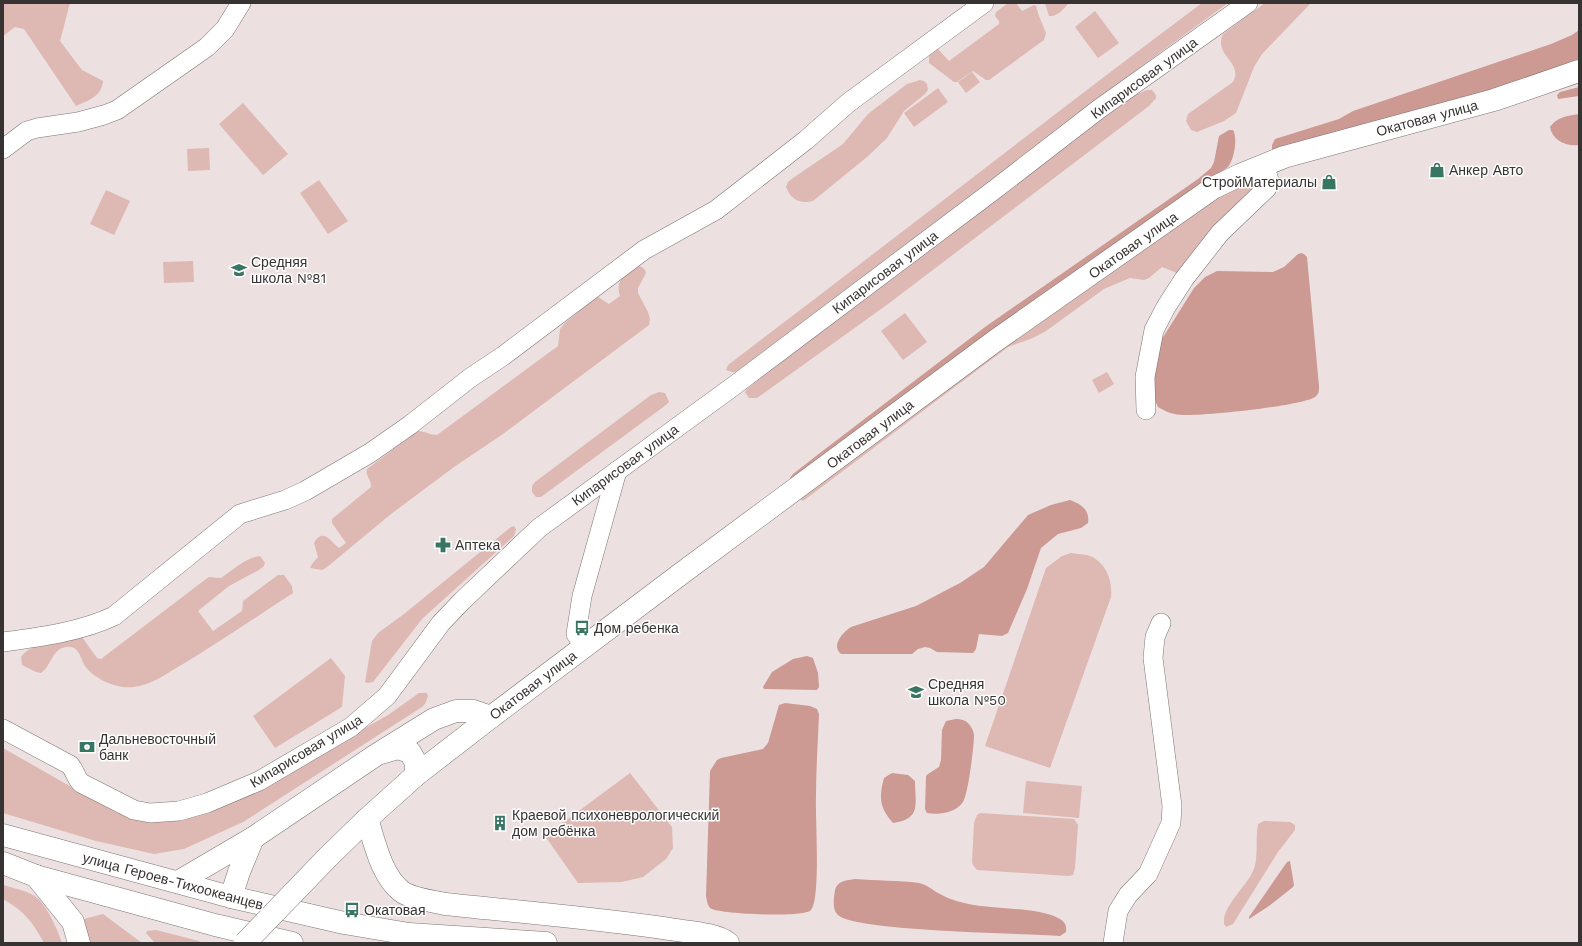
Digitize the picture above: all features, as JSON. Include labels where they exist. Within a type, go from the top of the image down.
[{"type":"main road","name":"Окатовая улица","points":[[246,943],[367,819],[416,775],[490,717],[1020,324],[1213,188],[1284,157],[1494,100],[1579,71]]},
{"type":"main road","points":[[178,882],[253,838],[376,755],[434,719],[456,711],[474,711],[490,717]]},
{"type":"main road","points":[[376,755],[398,748],[408,750],[413,754],[416,763],[416,775]]},
{"type":"main road","points":[[367,819],[376,847],[388,876],[402,892],[422,900],[445,904],[636,924],[708,935],[724,940],[728,943]]},
{"type":"main road","name":"улица Героев-Тихоокеанцев","points":[[3,835],[231,897],[344,923],[409,934],[464,939],[546,943]]},
{"type":"main road","points":[[231,897],[239,872],[253,838]]},
{"type":"main road","points":[[3,863],[36,876],[215,925],[292,943]]},
{"type":"main road","points":[[36,876],[73,922],[79,943]]},
{"type":"street","points":[[3,149],[32,129],[78,122],[117,110],[208,47],[225,29],[241,3]]},
{"type":"street","points":[[3,642],[96,625],[114,616],[240,514],[261,506],[276,504],[305,491],[370,453],[410,425],[470,378],[503,356],[644,250],[708,216],[722,206],[806,140],[848,103],[984,3]]},
{"type":"street","name":"Кипарисовая улица","points":[[3,729],[70,765],[75,771],[77,780],[81,783],[134,810],[150,813],[179,811],[208,803],[259,781],[351,727],[374,708],[387,696],[442,623],[494,569],[539,528],[868,285],[1099,109],[1248,3]]},
{"type":"street","points":[[1146,410],[1145,377],[1157,325],[1184,279],[1220,233],[1267,188],[1269,180],[1264,165]]},
{"type":"street","points":[[584,646],[576,634],[582,596],[617,471]]},
{"type":"street","points":[[1113,943],[1118,911],[1128,895],[1148,874],[1171,824],[1172,806],[1153,658],[1155,637],[1161,623]]},
{"type":"shaded area","points":[[3,3],[70,3],[60,41],[82,70],[103,81],[100,91],[90,100],[76,106],[24,29],[15,27],[3,36]]},
{"type":"shaded area","points":[[1008,3],[1016,3],[1022,11],[1034,5],[1036,6],[1046,33],[1044,40],[989,80],[986,80],[973,71],[957,82],[954,82],[929,63],[929,54],[933,50],[938,49],[949,61],[999,24],[999,21],[995,16],[996,12]]},
{"type":"shaded area","points":[[1045,3],[1069,3],[1058,14],[1049,16]]},
{"type":"shaded area","points":[[1202,3],[1228,3],[736,372],[726,370],[728,365]]},
{"type":"shaded area","points":[[1265,3],[1311,3],[1262,54],[1254,67],[1236,113],[1224,121],[1197,132],[1191,130],[1186,121],[1188,114],[1233,82],[1235,69],[1222,48],[1221,42],[1223,34]]},
{"type":"shaded area","points":[[1095,11],[1119,43],[1098,58],[1075,27]]},
{"type":"shaded area","points":[[1579,30],[1579,61],[1466,99],[1276,152],[1272,149],[1275,139],[1339,119],[1353,111],[1551,44],[1572,35]]},
{"type":"shaded area","points":[[972,72],[980,82],[966,93],[958,82]]},
{"type":"shaded area","points":[[920,80],[927,84],[928,90],[904,111],[887,138],[867,157],[813,201],[804,202],[796,200],[790,195],[786,187],[788,182],[843,144],[868,114],[907,84]]},
{"type":"shaded area","points":[[1579,87],[1579,96],[1558,99],[1557,95],[1560,92]]},
{"type":"shaded area","points":[[938,88],[948,102],[914,127],[904,113]]},
{"type":"shaded area","points":[[1147,90],[1152,90],[1156,95],[1156,98],[1149,106],[888,304],[757,398],[749,398],[745,392],[747,389],[1022,176],[1133,96]]},
{"type":"shaded area","points":[[243,103],[288,154],[263,175],[219,124]]},
{"type":"shaded area","points":[[1579,114],[1579,145],[1569,145],[1560,142],[1551,132],[1550,127],[1556,121],[1570,115]]},
{"type":"shaded area","points":[[1229,130],[1233,130],[1235,149],[1228,167],[791,480],[790,478],[793,474],[985,327],[1198,179],[1211,168],[1214,162],[1219,136]]},
{"type":"shaded area","points":[[209,148],[210,170],[188,171],[187,149]]},
{"type":"shaded area","points":[[319,180],[348,221],[328,234],[300,193]]},
{"type":"shaded area","points":[[1254,181],[1257,187],[1177,273],[1162,267],[1149,278],[1144,280],[1130,278],[1104,289],[1046,331],[1033,338],[1008,347],[803,501],[800,499],[875,437],[1191,215],[1231,189]]},
{"type":"shaded area","points":[[106,190],[130,201],[114,235],[90,224]]},
{"type":"shaded area","points":[[1301,253],[1307,257],[1319,386],[1316,396],[1292,404],[1211,414],[1184,415],[1167,412],[1158,407],[1153,396],[1160,342],[1194,288],[1205,277],[1217,271],[1273,272],[1284,267]]},
{"type":"shaded area","points":[[193,261],[194,282],[164,283],[163,262]]},
{"type":"shaded area","points":[[634,266],[642,267],[646,273],[638,288],[638,293],[648,312],[650,319],[649,325],[503,434],[454,467],[391,514],[327,567],[322,570],[310,568],[318,557],[314,543],[317,538],[321,536],[327,537],[339,548],[346,543],[332,523],[332,519],[371,487],[367,469],[418,431],[437,435],[558,346],[560,329],[565,323],[595,298],[598,297],[609,304],[620,296],[619,286],[621,279]]},
{"type":"shaded area","points":[[905,313],[927,342],[903,360],[881,331]]},
{"type":"shaded area","points":[[1107,372],[1114,384],[1099,393],[1092,380]]},
{"type":"shaded area","points":[[659,392],[665,393],[669,402],[666,405],[541,497],[536,497],[532,492],[532,486],[535,482],[651,395]]},
{"type":"shaded area","points":[[1070,500],[1078,503],[1084,508],[1088,514],[1088,523],[1081,528],[1058,534],[1041,548],[1027,589],[1008,633],[1002,636],[979,634],[976,649],[973,653],[937,652],[925,647],[918,649],[912,654],[841,654],[838,651],[837,644],[841,636],[851,627],[916,606],[960,583],[984,567],[1028,515],[1051,505]]},
{"type":"shaded area","points":[[514,526],[516,529],[514,536],[422,619],[373,682],[365,682],[372,641],[378,633]]},
{"type":"shaded area","points":[[1071,553],[1087,555],[1099,561],[1103,566],[1111,584],[1111,597],[1050,768],[985,746],[1046,568],[1062,556]]},
{"type":"shaded area","points":[[260,556],[265,563],[264,566],[229,586],[198,611],[213,631],[242,611],[243,601],[278,575],[284,575],[292,586],[293,593],[211,647],[165,675],[147,684],[134,687],[121,687],[107,682],[89,671],[78,652],[72,647],[62,648],[59,650],[41,673],[22,665],[21,657],[32,648],[48,642],[82,637],[97,658],[101,659],[209,577],[221,578],[249,559]]},
{"type":"shaded area","points":[[807,656],[813,658],[818,673],[819,687],[817,690],[764,689],[763,687],[772,672],[793,659]]},
{"type":"shaded area","points":[[331,658],[345,676],[342,707],[275,748],[253,716]]},
{"type":"shaded area","points":[[419,693],[427,693],[428,696],[422,707],[243,822],[184,849],[154,854],[96,841],[3,813],[3,748],[117,813],[133,818],[261,787],[388,715]]},
{"type":"shaded area","points":[[785,703],[810,706],[817,709],[819,714],[816,786],[817,874],[814,903],[811,910],[794,914],[780,915],[746,914],[712,909],[708,905],[706,896],[710,771],[717,760],[721,758],[763,749],[768,743],[779,705]]},
{"type":"shaded area","points":[[956,719],[967,722],[974,735],[965,798],[960,806],[952,811],[937,814],[927,813],[925,809],[926,776],[939,767],[941,760],[942,730],[946,721]]},
{"type":"shaded area","points":[[630,773],[672,827],[673,848],[666,859],[643,877],[622,882],[578,883],[545,836]]},
{"type":"shaded area","points":[[892,773],[908,775],[915,781],[916,797],[913,814],[909,818],[893,823],[885,812],[881,802],[881,791],[884,778]]},
{"type":"shaded area","points":[[1026,781],[1082,786],[1079,818],[1023,813]]},
{"type":"shaded area","points":[[980,813],[1074,819],[1078,825],[1075,868],[1073,875],[1069,876],[977,870],[972,862],[974,823],[977,815]]},
{"type":"shaded area","points":[[1264,821],[1290,822],[1295,825],[1295,830],[1278,852],[1233,924],[1226,927],[1224,924],[1224,917],[1227,910],[1250,877],[1255,866],[1258,824]]},
{"type":"shaded area","points":[[1290,861],[1294,885],[1293,887],[1269,906],[1249,919],[1287,862]]},
{"type":"shaded area","points":[[855,879],[919,883],[952,900],[974,905],[1040,912],[1060,919],[1064,922],[1066,932],[1060,936],[941,931],[873,925],[849,920],[835,912],[835,890],[840,883]]},
{"type":"shaded area","points":[[3,885],[26,892],[38,898],[50,916],[62,943],[44,943],[36,929],[27,918],[17,908],[3,899]]},
{"type":"shaded area","points":[[103,914],[142,943],[90,943],[84,919]]},
{"type":"shaded area","points":[[156,930],[202,943],[155,943],[146,933],[147,931]]},
{"type":"place","name":"Анкер Авто","points":[[1437,170]]},
{"type":"place","name":"СтройМатериалы","points":[[1329,182]]},
{"type":"place","name":"Средняя школа №81","points":[[239,270]]},
{"type":"place","name":"Аптека","points":[[443,545]]},
{"type":"place","name":"Дом ребенка","points":[[582,628]]},
{"type":"place","name":"Средняя школа №50","points":[[916,692]]},
{"type":"place","name":"Дальневосточный банк","points":[[87,747]]},
{"type":"place","name":"Краевой психоневрологический дом ребёнка","points":[[500,823]]},
{"type":"place","name":"Окатовая","points":[[352,910]]}]
